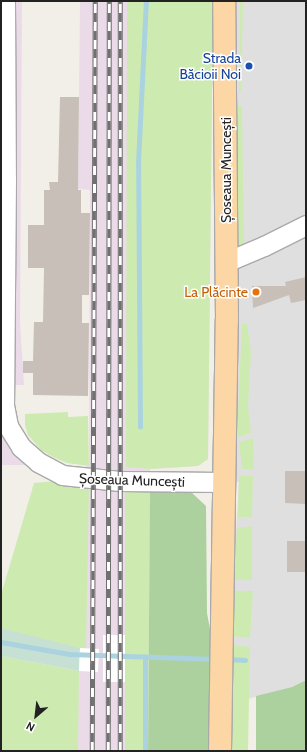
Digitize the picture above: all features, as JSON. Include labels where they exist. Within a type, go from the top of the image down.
[{"type":"main road","name":"Șoseaua Muncești","points":[[220,751],[220,637],[226,262],[224,1]]},
{"type":"street","name":"Șoseaua Muncești","points":[[5,1],[6,179],[4,405],[8,426],[21,447],[38,462],[53,471],[73,478],[120,481],[223,482]]},
{"type":"street","points":[[226,262],[264,246],[306,225]]},
{"type":"shaded area","points":[[1,1],[22,1],[20,322],[24,385],[1,385]]},
{"type":"shaded area","points":[[80,1],[213,1],[208,459],[198,466],[150,469],[148,751],[56,751],[79,671],[80,649],[56,644],[56,468],[89,466],[90,190],[78,189]]},
{"type":"shaded area","points":[[226,1],[306,1],[306,680],[292,687],[248,699],[231,708],[230,636],[239,482],[223,482]]},
{"type":"shaded area","points":[[1,415],[30,465],[1,465]]},
{"type":"green space","points":[[127,1],[213,1],[208,459],[198,466],[150,469],[126,467]]},
{"type":"green space","points":[[240,1],[243,1],[241,92],[239,92]]},
{"type":"green space","points":[[238,106],[242,106],[244,247],[237,250]]},
{"type":"green space","points":[[242,324],[247,324],[251,352],[248,406],[251,433],[237,437]]},
{"type":"green space","points":[[68,412],[68,417],[88,416],[89,466],[67,463],[53,457],[41,450],[28,435],[25,425],[25,414]]},
{"type":"green space","points":[[253,438],[254,470],[242,469],[239,442]]},
{"type":"green space","points":[[239,476],[253,476],[252,517],[238,517]]},
{"type":"green space","points":[[56,481],[89,489],[86,649],[56,644],[1,628],[1,595],[34,483]]},
{"type":"green space","points":[[125,490],[150,492],[148,751],[125,751]]},
{"type":"green space","points":[[150,492],[191,492],[206,506],[207,613],[212,640],[211,751],[148,751]]},
{"type":"green space","points":[[252,526],[252,580],[234,580],[237,528]]},
{"type":"green space","points":[[233,591],[253,591],[250,638],[230,636]]},
{"type":"green space","points":[[1,628],[80,648],[79,671],[1,656]]},
{"type":"green space","points":[[230,645],[250,647],[248,751],[231,751]]},
{"type":"green space","points":[[1,656],[79,671],[78,751],[1,751]]},
{"type":"green space","points":[[306,680],[306,751],[256,751],[256,696],[292,687]]},
{"type":"pier","points":[[103,635],[125,635],[125,682],[103,682]]},
{"type":"pier","points":[[80,648],[99,649],[98,672],[79,671]]},
{"type":"building","points":[[60,97],[79,97],[78,190],[81,190],[81,213],[90,213],[89,295],[82,295],[82,323],[89,323],[88,396],[33,395],[33,373],[23,373],[23,361],[33,361],[34,322],[43,322],[44,268],[28,268],[28,225],[44,225],[44,190],[50,190],[49,182],[58,182]]},
{"type":"building","points":[[306,277],[306,300],[291,303],[289,295],[253,308],[252,286],[286,286],[285,282]]},
{"type":"building","points":[[285,471],[306,471],[306,504],[285,503]]},
{"type":"building","points":[[287,541],[306,541],[306,572],[287,572]]},
{"type":"waterway","points":[[140,427],[138,163],[146,1]]},
{"type":"waterway","points":[[1,642],[69,654],[215,659]]},
{"type":"waterway","points":[[145,657],[145,751]]},
{"type":"waterway","points":[[227,659],[245,660]]},
{"type":"railway","points":[[92,751],[95,1]]},
{"type":"railway","points":[[108,751],[109,1]]},
{"type":"railway","points":[[120,1],[120,751]]},
{"type":"place","name":"Strada Băcioii Noi","points":[[249,66]]},
{"type":"place","name":"La Plăcinte","points":[[256,292]]}]
